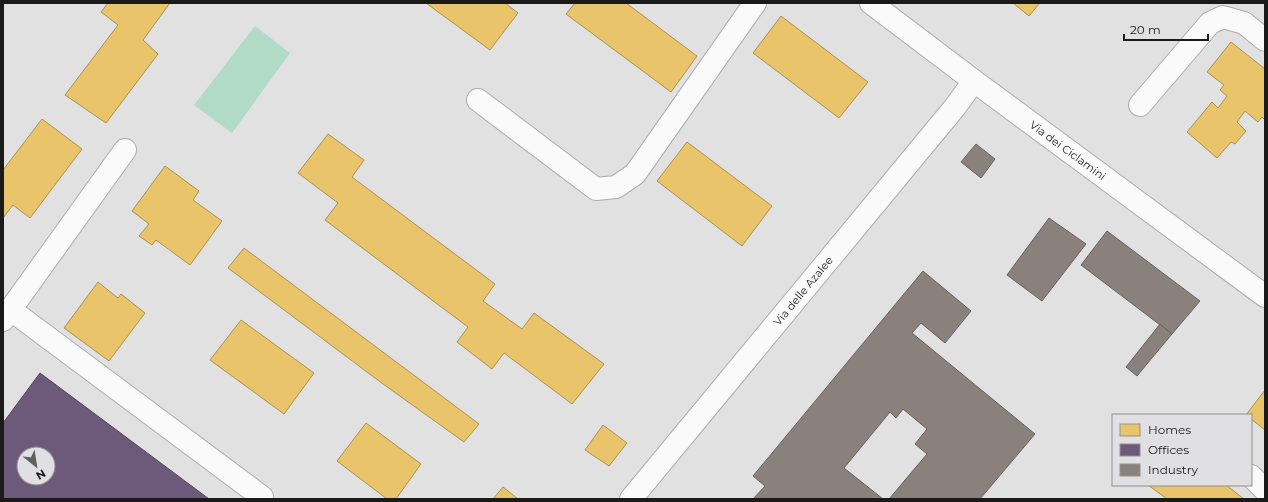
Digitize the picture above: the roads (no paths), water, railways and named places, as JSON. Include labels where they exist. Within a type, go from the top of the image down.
[{"type":"street","points":[[478,100],[596,190],[616,187],[635,174],[755,3]]},
{"type":"street","name":"Via dei Ciclamini","points":[[872,3],[974,81],[1265,296]]},
{"type":"street","points":[[1140,105],[1210,23],[1223,17],[1244,23],[1265,40]]},
{"type":"street","name":"Via delle Azalee","points":[[631,499],[950,113],[974,81]]},
{"type":"street","points":[[125,150],[7,315],[262,497]]},
{"type":"street","points":[[1252,477],[1265,490]]}]
